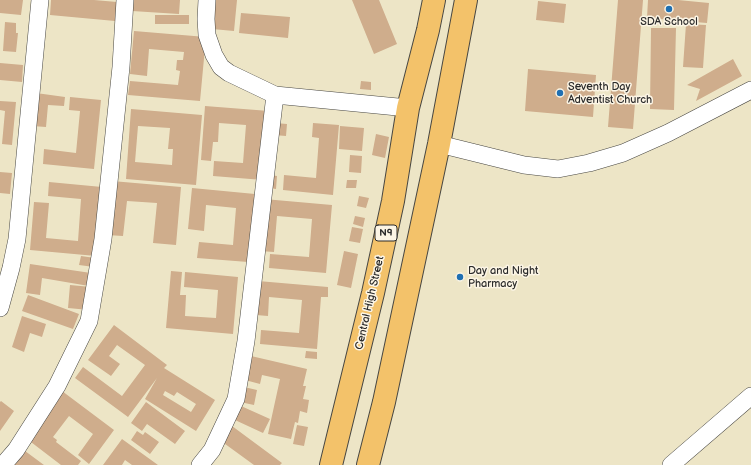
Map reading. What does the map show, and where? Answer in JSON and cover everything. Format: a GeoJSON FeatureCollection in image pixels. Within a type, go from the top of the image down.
{"type":"FeatureCollection","features":[{"type":"Feature","properties":{"kind":"highway","name":"Central High Street"},"geometry":{"type":"LineString","coordinates":[[331,465],[373,293],[393,201],[408,108],[434,0]]}},
{"type":"Feature","properties":{"kind":"highway"},"geometry":{"type":"LineString","coordinates":[[368,465],[384,402],[439,144],[466,0]]}},
{"type":"Feature","properties":{"kind":"street"},"geometry":{"type":"LineString","coordinates":[[0,308],[17,239],[40,0]]}},
{"type":"Feature","properties":{"kind":"street"},"geometry":{"type":"LineString","coordinates":[[2,465],[16,450],[57,386],[89,321],[104,239],[121,67],[125,0]]}},
{"type":"Feature","properties":{"kind":"street"},"geometry":{"type":"LineString","coordinates":[[208,0],[206,19],[208,35],[214,55],[221,66],[229,73],[275,95],[408,108]]}},
{"type":"Feature","properties":{"kind":"street"},"geometry":{"type":"LineString","coordinates":[[439,144],[524,165],[558,169],[589,163],[623,153],[751,90]]}},
{"type":"Feature","properties":{"kind":"street"},"geometry":{"type":"LineString","coordinates":[[200,465],[212,450],[236,399],[246,341],[275,95]]}},
{"type":"Feature","properties":{"kind":"street"},"geometry":{"type":"LineString","coordinates":[[671,465],[751,396]]}},
{"type":"Feature","properties":{"kind":"building"},"geometry":{"type":"Polygon","coordinates":[[[0,0],[23,0],[21,15],[0,13],[0,0]]]}},
{"type":"Feature","properties":{"kind":"building"},"geometry":{"type":"Polygon","coordinates":[[[51,0],[94,0],[117,2],[115,21],[50,15],[51,0]]]}},
{"type":"Feature","properties":{"kind":"building"},"geometry":{"type":"Polygon","coordinates":[[[133,0],[180,0],[179,14],[132,11],[133,0]]]}},
{"type":"Feature","properties":{"kind":"building"},"geometry":{"type":"Polygon","coordinates":[[[214,0],[237,0],[234,31],[212,29],[214,0]]]}},
{"type":"Feature","properties":{"kind":"building"},"geometry":{"type":"Polygon","coordinates":[[[352,0],[379,0],[397,44],[374,54],[352,0]]]}},
{"type":"Feature","properties":{"kind":"building"},"geometry":{"type":"Polygon","coordinates":[[[618,0],[643,0],[633,129],[608,127],[618,0]]]}},
{"type":"Feature","properties":{"kind":"building"},"geometry":{"type":"Polygon","coordinates":[[[648,0],[678,0],[709,3],[707,23],[647,18],[648,0]]]}},
{"type":"Feature","properties":{"kind":"building"},"geometry":{"type":"Polygon","coordinates":[[[538,1],[566,4],[564,23],[536,20],[538,1]]]}},
{"type":"Feature","properties":{"kind":"building"},"geometry":{"type":"Polygon","coordinates":[[[241,13],[290,17],[288,38],[239,33],[241,13]]]}},
{"type":"Feature","properties":{"kind":"building"},"geometry":{"type":"Polygon","coordinates":[[[155,15],[189,15],[189,24],[155,24],[155,15]]]}},
{"type":"Feature","properties":{"kind":"building"},"geometry":{"type":"Polygon","coordinates":[[[5,22],[16,23],[16,33],[18,33],[16,52],[3,51],[5,22]]]}},
{"type":"Feature","properties":{"kind":"building"},"geometry":{"type":"Polygon","coordinates":[[[686,24],[706,25],[703,68],[683,67],[686,24]]]}},
{"type":"Feature","properties":{"kind":"building"},"geometry":{"type":"Polygon","coordinates":[[[651,28],[676,28],[674,110],[650,109],[651,28]]]}},
{"type":"Feature","properties":{"kind":"building"},"geometry":{"type":"Polygon","coordinates":[[[134,31],[206,37],[200,101],[128,95],[130,81],[178,85],[180,71],[176,70],[177,60],[183,60],[184,52],[149,49],[147,76],[130,74],[134,31]]]}},
{"type":"Feature","properties":{"kind":"building"},"geometry":{"type":"Polygon","coordinates":[[[733,59],[742,76],[696,101],[700,89],[687,85],[733,59]]]}},
{"type":"Feature","properties":{"kind":"building"},"geometry":{"type":"Polygon","coordinates":[[[0,63],[23,65],[22,82],[0,80],[0,63]]]}},
{"type":"Feature","properties":{"kind":"building","name":"Seventh Day Adventist Church"},"geometry":{"type":"Polygon","coordinates":[[[528,69],[596,75],[593,117],[525,111],[528,69]]]}},
{"type":"Feature","properties":{"kind":"building"},"geometry":{"type":"Polygon","coordinates":[[[361,81],[371,82],[371,90],[360,89],[361,81]]]}},
{"type":"Feature","properties":{"kind":"building"},"geometry":{"type":"Polygon","coordinates":[[[36,93],[65,97],[64,106],[48,105],[46,127],[32,126],[36,93]]]}},
{"type":"Feature","properties":{"kind":"building"},"geometry":{"type":"Polygon","coordinates":[[[70,97],[101,100],[94,169],[43,164],[44,149],[76,153],[80,111],[69,110],[70,97]]]}},
{"type":"Feature","properties":{"kind":"building"},"geometry":{"type":"Polygon","coordinates":[[[0,101],[16,102],[12,145],[2,144],[5,111],[0,110],[0,101]]]}},
{"type":"Feature","properties":{"kind":"building"},"geometry":{"type":"Polygon","coordinates":[[[205,106],[269,111],[263,180],[213,176],[214,161],[243,163],[246,125],[219,123],[218,142],[213,142],[211,161],[201,160],[205,106]]]}},
{"type":"Feature","properties":{"kind":"building"},"geometry":{"type":"Polygon","coordinates":[[[131,109],[202,115],[196,185],[126,179],[131,109]],[[138,126],[135,162],[172,165],[173,149],[168,149],[170,128],[138,126]]]}},
{"type":"Feature","properties":{"kind":"building"},"geometry":{"type":"Polygon","coordinates":[[[275,123],[287,124],[286,136],[274,135],[275,123]]]}},
{"type":"Feature","properties":{"kind":"building"},"geometry":{"type":"Polygon","coordinates":[[[313,123],[339,125],[333,195],[283,190],[284,175],[316,178],[319,138],[312,137],[313,123]]]}},
{"type":"Feature","properties":{"kind":"building"},"geometry":{"type":"Polygon","coordinates":[[[340,126],[364,128],[362,151],[339,149],[340,126]]]}},
{"type":"Feature","properties":{"kind":"building"},"geometry":{"type":"Polygon","coordinates":[[[376,134],[389,137],[385,158],[372,155],[376,134]]]}},
{"type":"Feature","properties":{"kind":"building"},"geometry":{"type":"Polygon","coordinates":[[[350,155],[362,156],[361,173],[349,172],[350,155]]]}},
{"type":"Feature","properties":{"kind":"building"},"geometry":{"type":"Polygon","coordinates":[[[0,172],[12,173],[10,194],[0,193],[0,172]]]}},
{"type":"Feature","properties":{"kind":"building"},"geometry":{"type":"Polygon","coordinates":[[[270,175],[277,176],[276,189],[269,188],[270,175]]]}},
{"type":"Feature","properties":{"kind":"building"},"geometry":{"type":"Polygon","coordinates":[[[347,180],[357,180],[356,188],[346,188],[347,180]]]}},
{"type":"Feature","properties":{"kind":"building"},"geometry":{"type":"Polygon","coordinates":[[[112,181],[181,187],[176,245],[153,243],[157,203],[127,201],[123,236],[107,235],[112,181]]]}},
{"type":"Feature","properties":{"kind":"building"},"geometry":{"type":"Polygon","coordinates":[[[49,182],[102,187],[96,256],[30,250],[34,202],[49,203],[46,238],[78,241],[81,199],[48,196],[49,182]]]}},
{"type":"Feature","properties":{"kind":"building"},"geometry":{"type":"Polygon","coordinates":[[[192,188],[255,194],[248,262],[197,258],[199,242],[233,245],[236,208],[206,205],[204,231],[188,229],[192,188]]]}},
{"type":"Feature","properties":{"kind":"building"},"geometry":{"type":"Polygon","coordinates":[[[359,196],[369,198],[366,208],[357,206],[359,196]]]}},
{"type":"Feature","properties":{"kind":"building"},"geometry":{"type":"Polygon","coordinates":[[[264,199],[332,205],[326,273],[269,268],[270,254],[309,257],[312,219],[277,216],[274,252],[260,251],[264,199]]]}},
{"type":"Feature","properties":{"kind":"building"},"geometry":{"type":"Polygon","coordinates":[[[355,216],[365,218],[363,227],[353,224],[355,216]]]}},
{"type":"Feature","properties":{"kind":"building"},"geometry":{"type":"Polygon","coordinates":[[[352,227],[363,229],[360,243],[349,241],[352,227]]]}},
{"type":"Feature","properties":{"kind":"building"},"geometry":{"type":"Polygon","coordinates":[[[344,251],[358,254],[351,288],[337,285],[344,251]]]}},
{"type":"Feature","properties":{"kind":"building"},"geometry":{"type":"Polygon","coordinates":[[[81,256],[95,258],[94,267],[79,265],[81,256]]]}},
{"type":"Feature","properties":{"kind":"building"},"geometry":{"type":"Polygon","coordinates":[[[30,264],[91,273],[89,286],[42,278],[40,295],[26,293],[30,264]]]}},
{"type":"Feature","properties":{"kind":"building"},"geometry":{"type":"Polygon","coordinates":[[[171,271],[182,272],[180,295],[186,295],[185,316],[216,318],[218,290],[184,287],[185,272],[238,277],[233,334],[166,328],[171,271]]]}},
{"type":"Feature","properties":{"kind":"building"},"geometry":{"type":"Polygon","coordinates":[[[258,281],[328,287],[328,297],[321,297],[317,349],[260,344],[261,330],[299,333],[302,300],[269,297],[268,316],[256,315],[258,281]]]}},
{"type":"Feature","properties":{"kind":"building"},"geometry":{"type":"Polygon","coordinates":[[[70,285],[91,287],[89,310],[68,308],[70,285]]]}},
{"type":"Feature","properties":{"kind":"building"},"geometry":{"type":"Polygon","coordinates":[[[28,295],[79,314],[73,329],[22,311],[28,295]]]}},
{"type":"Feature","properties":{"kind":"building"},"geometry":{"type":"Polygon","coordinates":[[[22,316],[46,324],[42,337],[30,333],[24,352],[12,347],[22,316]]]}},
{"type":"Feature","properties":{"kind":"building"},"geometry":{"type":"Polygon","coordinates":[[[114,325],[167,365],[164,368],[215,400],[196,431],[145,399],[157,378],[128,417],[75,378],[83,367],[122,396],[145,365],[117,345],[109,356],[120,364],[111,376],[88,360],[114,325]],[[165,391],[163,395],[191,412],[196,404],[177,392],[174,396],[165,391]]]}},
{"type":"Feature","properties":{"kind":"building"},"geometry":{"type":"Polygon","coordinates":[[[306,351],[317,352],[317,359],[305,358],[306,351]]]}},
{"type":"Feature","properties":{"kind":"building"},"geometry":{"type":"Polygon","coordinates":[[[251,356],[307,369],[303,386],[306,386],[303,399],[309,400],[307,413],[300,411],[298,423],[295,422],[291,439],[268,434],[280,379],[262,375],[260,384],[245,380],[251,356]]]}},
{"type":"Feature","properties":{"kind":"building"},"geometry":{"type":"Polygon","coordinates":[[[244,387],[257,390],[254,405],[240,402],[244,387]]]}},
{"type":"Feature","properties":{"kind":"building"},"geometry":{"type":"Polygon","coordinates":[[[62,391],[114,430],[89,464],[78,455],[93,434],[69,416],[53,437],[57,440],[56,442],[81,461],[78,465],[61,465],[27,439],[62,391]]]}},
{"type":"Feature","properties":{"kind":"building"},"geometry":{"type":"Polygon","coordinates":[[[1,401],[14,411],[0,431],[0,402],[1,401]]]}},
{"type":"Feature","properties":{"kind":"building"},"geometry":{"type":"Polygon","coordinates":[[[146,402],[185,431],[175,444],[147,424],[142,431],[131,423],[146,402]]]}},
{"type":"Feature","properties":{"kind":"building"},"geometry":{"type":"Polygon","coordinates":[[[241,406],[270,419],[263,433],[235,420],[241,406]]]}},
{"type":"Feature","properties":{"kind":"building"},"geometry":{"type":"Polygon","coordinates":[[[297,425],[308,427],[304,446],[293,444],[297,425]]]}},
{"type":"Feature","properties":{"kind":"building"},"geometry":{"type":"Polygon","coordinates":[[[232,426],[282,463],[280,465],[254,465],[221,441],[232,426]]]}},
{"type":"Feature","properties":{"kind":"building"},"geometry":{"type":"Polygon","coordinates":[[[137,431],[143,435],[145,432],[159,442],[150,454],[131,440],[137,431]]]}},
{"type":"Feature","properties":{"kind":"building"},"geometry":{"type":"Polygon","coordinates":[[[122,439],[158,465],[132,465],[125,460],[122,465],[103,465],[122,439]]]}},
{"type":"Feature","properties":{"kind":"building"},"geometry":{"type":"Polygon","coordinates":[[[21,448],[44,465],[9,465],[21,448]]]}},
{"type":"Feature","properties":{"kind":"place","name":"SDA School"},"geometry":{"type":"Point","coordinates":[669,9]}},
{"type":"Feature","properties":{"kind":"place","name":"Seventh Day Adventist Church"},"geometry":{"type":"Point","coordinates":[560,93]}},
{"type":"Feature","properties":{"kind":"place","name":"Day and Night Pharmacy"},"geometry":{"type":"Point","coordinates":[460,277]}}]}
